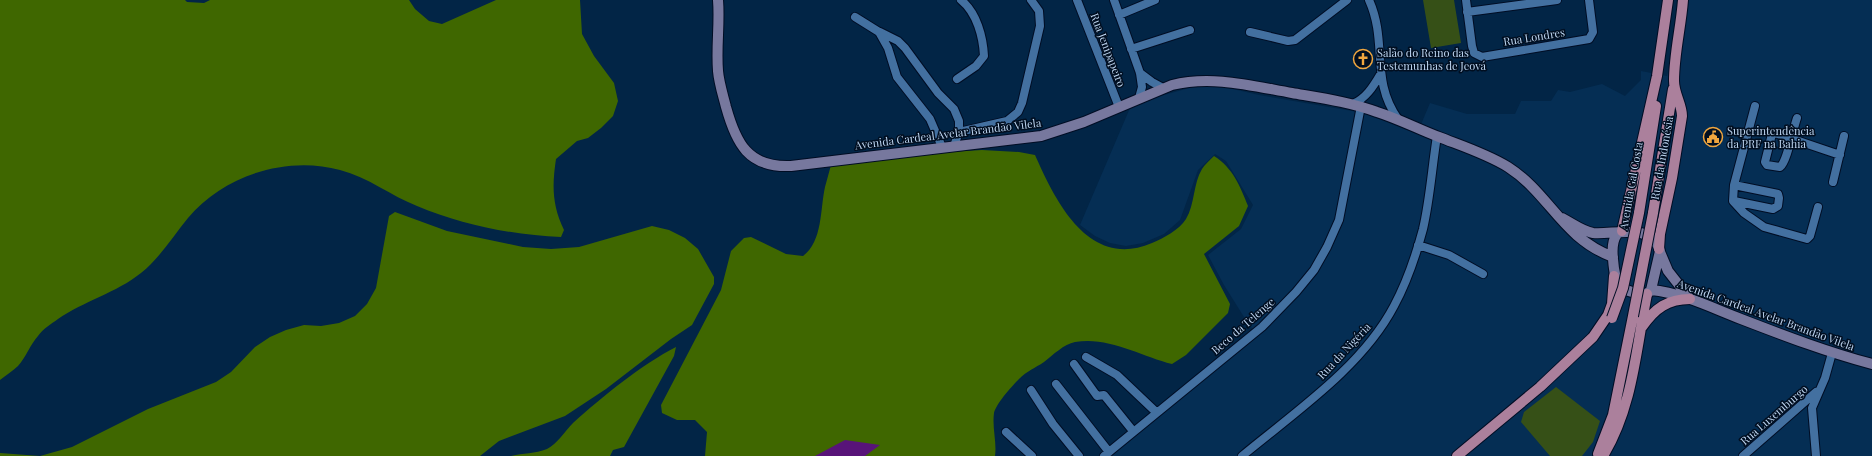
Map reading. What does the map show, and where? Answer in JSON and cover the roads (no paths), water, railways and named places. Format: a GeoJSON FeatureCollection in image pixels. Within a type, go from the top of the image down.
{"type":"FeatureCollection","features":[{"type":"Feature","properties":{"kind":"main road","name":"Avenida Cardeal Avelar Brandão Vilela"},"geometry":{"type":"LineString","coordinates":[[718,0],[718,71],[736,137],[743,148],[753,158],[772,166],[791,166],[1041,136],[1064,130],[1163,88],[1187,81],[1220,80],[1357,105],[1398,119],[1490,157],[1509,168],[1527,182],[1559,217],[1566,227],[1580,240],[1597,251],[1613,257]]}},
{"type":"Feature","properties":{"kind":"main road"},"geometry":{"type":"LineString","coordinates":[[1658,76],[1668,0]]}},
{"type":"Feature","properties":{"kind":"main road","name":"Rua da Indonésia"},"geometry":{"type":"LineString","coordinates":[[1649,292],[1659,250],[1660,234],[1672,178],[1682,116],[1682,109],[1677,98],[1674,83],[1683,0]]}},
{"type":"Feature","properties":{"kind":"main road","name":"Avenida Gal Costa"},"geometry":{"type":"LineString","coordinates":[[1511,411],[1529,401],[1554,382],[1590,348],[1612,318],[1624,288],[1639,213],[1657,104],[1658,76]]}},
{"type":"Feature","properties":{"kind":"main road","name":"Avenida Gal Costa"},"geometry":{"type":"LineString","coordinates":[[1457,456],[1564,366],[1597,331],[1608,315],[1612,304],[1614,276],[1613,244],[1619,232],[1658,76]]}},
{"type":"Feature","properties":{"kind":"main road"},"geometry":{"type":"LineString","coordinates":[[1598,456],[1613,415],[1652,213],[1674,83]]}},
{"type":"Feature","properties":{"kind":"main road","name":"Avenida Cardeal Avelar Brandão Vilela"},"geometry":{"type":"LineString","coordinates":[[1559,217],[1588,232],[1619,232]]}},
{"type":"Feature","properties":{"kind":"main road","name":"Rua da Indonésia"},"geometry":{"type":"LineString","coordinates":[[1619,232],[1642,234],[1652,240],[1659,250],[1668,271],[1690,299]]}},
{"type":"Feature","properties":{"kind":"main road","name":"Avenida Cardeal Avelar Brandão Vilela"},"geometry":{"type":"LineString","coordinates":[[1614,276],[1619,286],[1633,293],[1662,291],[1690,299],[1832,353],[1872,364]]}},
{"type":"Feature","properties":{"kind":"main road"},"geometry":{"type":"LineString","coordinates":[[1603,456],[1619,426],[1627,400],[1649,292]]}},
{"type":"Feature","properties":{"kind":"main road"},"geometry":{"type":"LineString","coordinates":[[1641,328],[1653,312],[1664,304],[1680,299],[1690,299]]}},
{"type":"Feature","properties":{"kind":"street"},"geometry":{"type":"LineString","coordinates":[[957,79],[976,66],[984,56],[979,28],[969,7],[961,0]]}},
{"type":"Feature","properties":{"kind":"street"},"geometry":{"type":"LineString","coordinates":[[959,132],[1007,120],[1018,112],[1022,103],[1040,26],[1039,11],[1030,0]]}},
{"type":"Feature","properties":{"kind":"street","name":"Rua Jenipapeiro"},"geometry":{"type":"LineString","coordinates":[[1077,0],[1119,107]]}},
{"type":"Feature","properties":{"kind":"street"},"geometry":{"type":"LineString","coordinates":[[1114,0],[1140,73],[1142,87],[1139,98]]}},
{"type":"Feature","properties":{"kind":"street"},"geometry":{"type":"LineString","coordinates":[[1119,15],[1155,0]]}},
{"type":"Feature","properties":{"kind":"street"},"geometry":{"type":"LineString","coordinates":[[1250,32],[1288,41],[1295,40],[1347,0]]}},
{"type":"Feature","properties":{"kind":"street"},"geometry":{"type":"LineString","coordinates":[[1369,0],[1378,26],[1380,75],[1386,97],[1398,119]]}},
{"type":"Feature","properties":{"kind":"street","name":"Rua Londres"},"geometry":{"type":"LineString","coordinates":[[1466,0],[1474,53],[1482,57],[1589,39],[1593,32],[1588,0]]}},
{"type":"Feature","properties":{"kind":"street"},"geometry":{"type":"LineString","coordinates":[[1467,12],[1557,0]]}},
{"type":"Feature","properties":{"kind":"street"},"geometry":{"type":"LineString","coordinates":[[855,18],[898,41],[914,58],[932,85],[954,109],[959,121],[959,132],[954,146]]}},
{"type":"Feature","properties":{"kind":"street"},"geometry":{"type":"LineString","coordinates":[[1131,48],[1190,30]]}},
{"type":"Feature","properties":{"kind":"street"},"geometry":{"type":"LineString","coordinates":[[880,32],[888,48],[897,77],[930,119],[942,147]]}},
{"type":"Feature","properties":{"kind":"street"},"geometry":{"type":"LineString","coordinates":[[1140,73],[1163,88]]}},
{"type":"Feature","properties":{"kind":"street"},"geometry":{"type":"LineString","coordinates":[[1357,105],[1380,75]]}},
{"type":"Feature","properties":{"kind":"street","name":"Beco da Telenge"},"geometry":{"type":"LineString","coordinates":[[1106,454],[1262,327],[1296,292],[1314,270],[1327,247],[1339,220],[1357,105]]}},
{"type":"Feature","properties":{"kind":"street"},"geometry":{"type":"LineString","coordinates":[[1755,106],[1734,185],[1733,201],[1744,213],[1764,228],[1807,239],[1810,236],[1818,207]]}},
{"type":"Feature","properties":{"kind":"street"},"geometry":{"type":"LineString","coordinates":[[1797,118],[1790,138],[1840,155]]}},
{"type":"Feature","properties":{"kind":"street","name":"Rua da Nigéria"},"geometry":{"type":"LineString","coordinates":[[1242,456],[1324,388],[1371,341],[1395,305],[1423,228],[1437,136]]}},
{"type":"Feature","properties":{"kind":"street"},"geometry":{"type":"LineString","coordinates":[[1833,182],[1844,136]]}},
{"type":"Feature","properties":{"kind":"street"},"geometry":{"type":"LineString","coordinates":[[1733,201],[1772,209],[1778,206],[1779,198],[1778,194],[1734,185]]}},
{"type":"Feature","properties":{"kind":"street"},"geometry":{"type":"LineString","coordinates":[[1418,245],[1449,255],[1483,274]]}},
{"type":"Feature","properties":{"kind":"street"},"geometry":{"type":"LineString","coordinates":[[1816,456],[1812,408],[1825,378],[1832,353]]}},
{"type":"Feature","properties":{"kind":"street"},"geometry":{"type":"LineString","coordinates":[[1086,357],[1117,375],[1156,412]]}},
{"type":"Feature","properties":{"kind":"street"},"geometry":{"type":"LineString","coordinates":[[1074,364],[1097,396],[1104,395],[1134,431]]}},
{"type":"Feature","properties":{"kind":"street"},"geometry":{"type":"LineString","coordinates":[[1056,384],[1106,454]]}},
{"type":"Feature","properties":{"kind":"street"},"geometry":{"type":"LineString","coordinates":[[1031,390],[1053,424],[1079,456]]}},
{"type":"Feature","properties":{"kind":"street","name":"Rua Luxemburgo"},"geometry":{"type":"LineString","coordinates":[[1745,455],[1819,390]]}},
{"type":"Feature","properties":{"kind":"street"},"geometry":{"type":"LineString","coordinates":[[1006,432],[1032,456]]}},
{"type":"Feature","properties":{"kind":"place","name":"Salão do Reino das Testemunhas de Jeová"},"geometry":{"type":"Point","coordinates":[1363,59]}},
{"type":"Feature","properties":{"kind":"place","name":"Superintendência da PRF na Bahia"},"geometry":{"type":"Point","coordinates":[1713,137]}}]}
